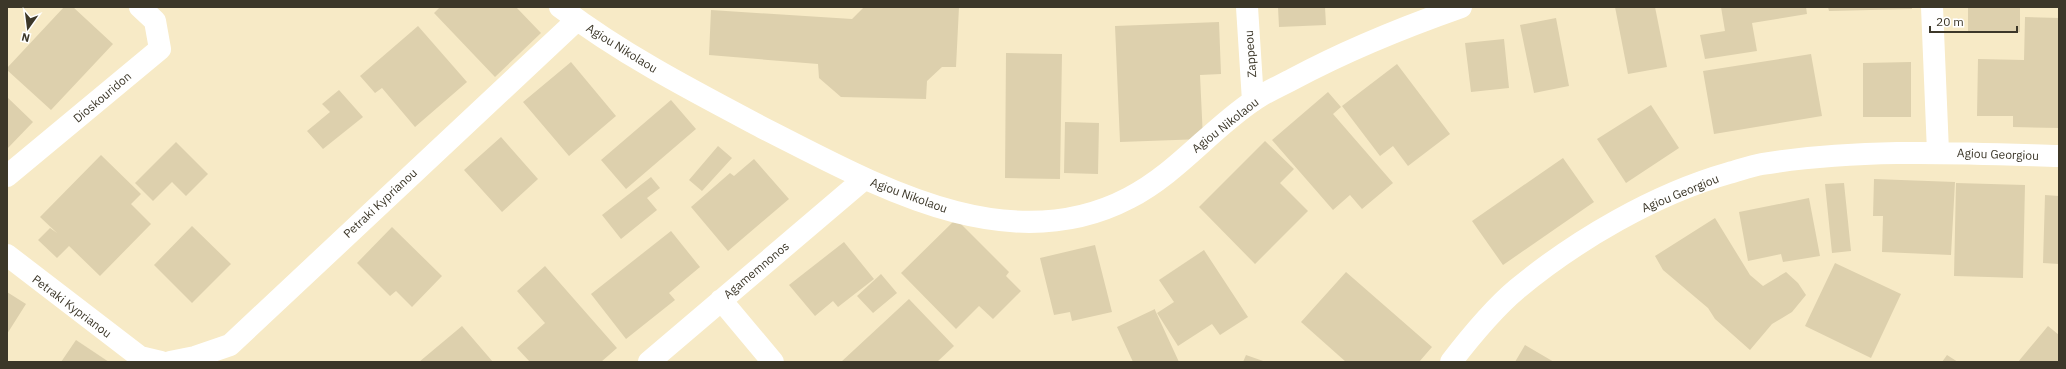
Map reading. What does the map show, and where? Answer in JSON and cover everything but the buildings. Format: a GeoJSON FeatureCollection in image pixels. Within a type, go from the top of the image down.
{"type":"FeatureCollection","features":[{"type":"Feature","properties":{"kind":"street","name":"Dioskouridon"},"geometry":{"type":"LineString","coordinates":[[7,176],[160,49],[155,21],[140,7]]}},
{"type":"Feature","properties":{"kind":"street","name":"Zappeou"},"geometry":{"type":"LineString","coordinates":[[1247,7],[1253,101]]}},
{"type":"Feature","properties":{"kind":"street","name":"Agiou Nikolaou"},"geometry":{"type":"LineString","coordinates":[[568,13],[681,85],[864,179],[929,205],[986,218],[1022,222],[1051,222],[1078,217],[1101,210],[1129,198],[1153,184],[1253,101],[1312,69],[1368,44],[1462,7]]}},
{"type":"Feature","properties":{"kind":"street"},"geometry":{"type":"LineString","coordinates":[[1932,7],[1938,152]]}},
{"type":"Feature","properties":{"kind":"street","name":"Petraki Kyprianou"},"geometry":{"type":"LineString","coordinates":[[170,362],[195,357],[230,345],[568,13]]}},
{"type":"Feature","properties":{"kind":"street","name":"Agiou Georgiou"},"geometry":{"type":"LineString","coordinates":[[1451,362],[1476,330],[1516,290],[1570,249],[1648,204],[1704,180],[1760,164],[1826,156],[1938,152],[2059,156]]}},
{"type":"Feature","properties":{"kind":"street","name":"Agamemnonos"},"geometry":{"type":"LineString","coordinates":[[649,362],[864,179]]}},
{"type":"Feature","properties":{"kind":"street","name":"Petraki Kyprianou"},"geometry":{"type":"LineString","coordinates":[[7,255],[140,357],[161,362]]}},
{"type":"Feature","properties":{"kind":"street"},"geometry":{"type":"LineString","coordinates":[[721,300],[773,362]]}}]}
